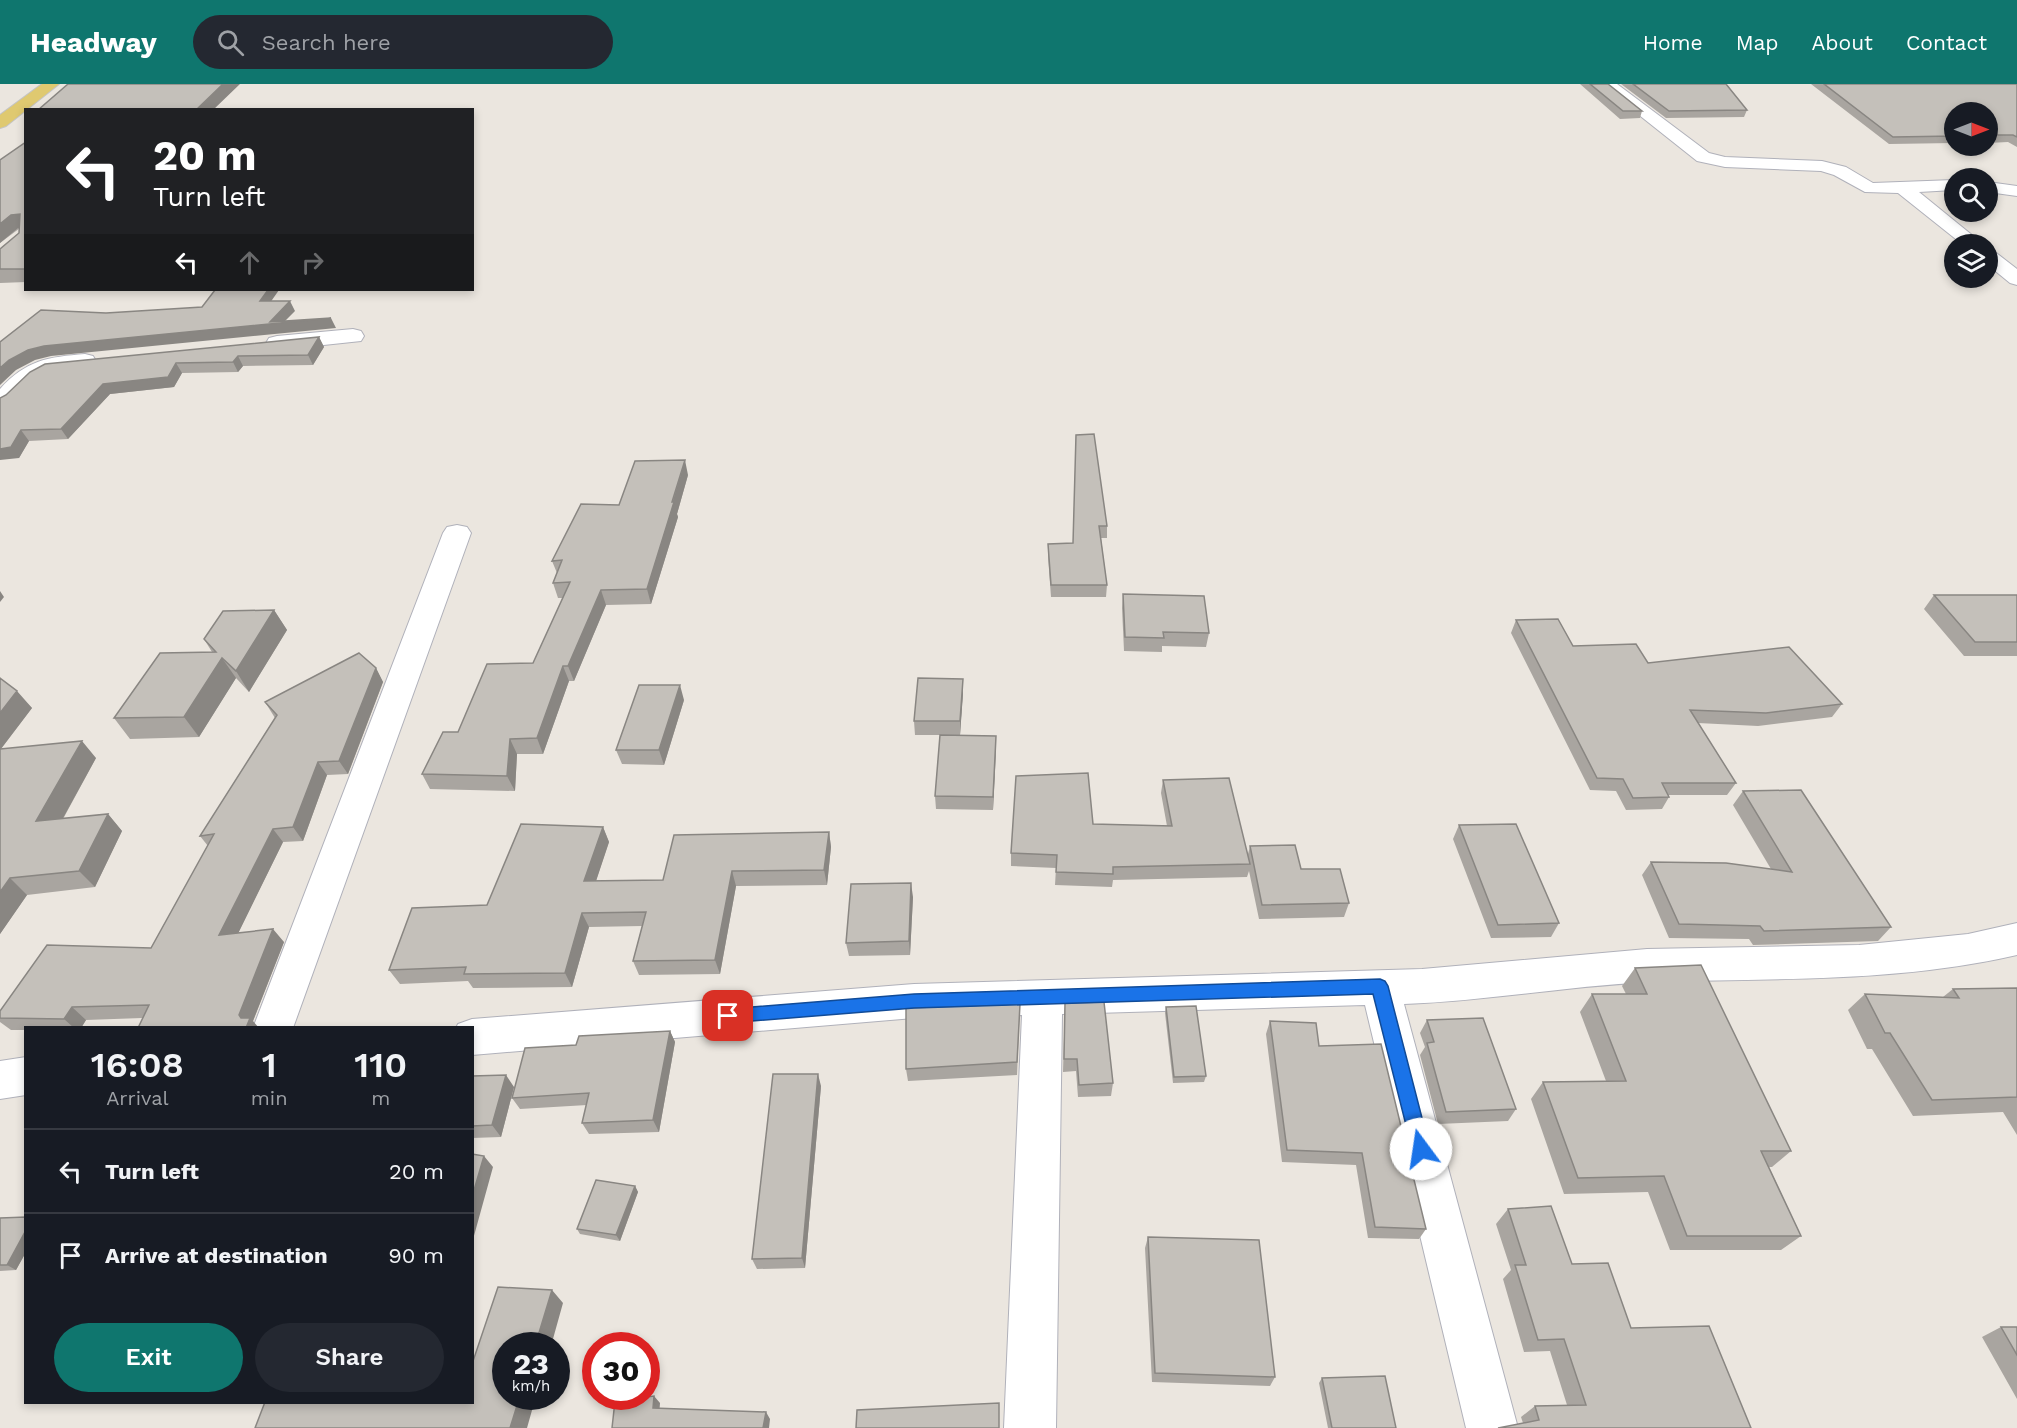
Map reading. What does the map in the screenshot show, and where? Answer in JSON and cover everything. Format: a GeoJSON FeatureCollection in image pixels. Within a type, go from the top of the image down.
{"type":"FeatureCollection","features":[{"type":"Feature","properties":{"kind":"main road"},"geometry":{"type":"LineString","coordinates":[[0,123],[52,84]]}},
{"type":"Feature","properties":{"kind":"street"},"geometry":{"type":"LineString","coordinates":[[1607,84],[1703,157],[1725,162],[1834,168],[1871,188],[1944,186]]}},
{"type":"Feature","properties":{"kind":"street"},"geometry":{"type":"LineString","coordinates":[[1902,188],[1960,234]]}},
{"type":"Feature","properties":{"kind":"street"},"geometry":{"type":"LineString","coordinates":[[1998,188],[2017,190]]}},
{"type":"Feature","properties":{"kind":"street"},"geometry":{"type":"LineString","coordinates":[[1998,264],[2017,279]]}},
{"type":"Feature","properties":{"kind":"street"},"geometry":{"type":"LineString","coordinates":[[260,344],[353,336]]}},
{"type":"Feature","properties":{"kind":"street"},"geometry":{"type":"LineString","coordinates":[[0,403],[19,380],[32,370],[51,365],[110,358]]}},
{"type":"Feature","properties":{"kind":"street"},"geometry":{"type":"LineString","coordinates":[[274,1026],[457,533]]}},
{"type":"Feature","properties":{"kind":"street"},"geometry":{"type":"LineString","coordinates":[[474,1036],[914,1001],[1422,986],[1647,966],[1859,961],[1968,950],[2017,939]]}},
{"type":"Feature","properties":{"kind":"street"},"geometry":{"type":"LineString","coordinates":[[1380,986],[1492,1428]]}},
{"type":"Feature","properties":{"kind":"street"},"geometry":{"type":"LineString","coordinates":[[1030,1428],[1043,997]]}},
{"type":"Feature","properties":{"kind":"street"},"geometry":{"type":"LineString","coordinates":[[0,1080],[24,1076]]}},
{"type":"Feature","properties":{"kind":"building"},"geometry":{"type":"Polygon","coordinates":[[[68,84],[223,84],[198,108],[40,108],[68,84]]]}},
{"type":"Feature","properties":{"kind":"building"},"geometry":{"type":"Polygon","coordinates":[[[1590,84],[1608,84],[1642,111],[1623,111],[1590,84]]]}},
{"type":"Feature","properties":{"kind":"building"},"geometry":{"type":"Polygon","coordinates":[[[1633,84],[1726,84],[1747,110],[1669,111],[1633,84]]]}},
{"type":"Feature","properties":{"kind":"building"},"geometry":{"type":"Polygon","coordinates":[[[1824,84],[2017,84],[2017,137],[1998,135],[1998,102],[1944,102],[1944,136],[1893,137],[1824,84]]]}},
{"type":"Feature","properties":{"kind":"building"},"geometry":{"type":"Polygon","coordinates":[[[24,143],[24,269],[0,269],[0,249],[19,233],[20,214],[11,215],[0,224],[0,160],[24,143]]]}},
{"type":"Feature","properties":{"kind":"building"},"geometry":{"type":"Polygon","coordinates":[[[214,291],[267,291],[260,301],[290,301],[270,322],[331,318],[44,346],[28,350],[9,360],[0,368],[0,342],[41,310],[106,313],[202,307],[214,291]]]}},
{"type":"Feature","properties":{"kind":"building"},"geometry":{"type":"Polygon","coordinates":[[[319,337],[308,355],[238,356],[233,362],[176,363],[168,377],[103,384],[61,429],[21,430],[11,447],[0,449],[0,398],[30,372],[45,364],[319,337]]]}},
{"type":"Feature","properties":{"kind":"building"},"geometry":{"type":"Polygon","coordinates":[[[1094,434],[1107,526],[1099,526],[1107,585],[1051,585],[1048,544],[1073,543],[1076,435],[1094,434]]]}},
{"type":"Feature","properties":{"kind":"building"},"geometry":{"type":"Polygon","coordinates":[[[685,460],[647,589],[601,590],[568,666],[563,666],[537,738],[510,739],[507,776],[422,774],[443,732],[458,732],[487,664],[533,663],[570,582],[553,583],[562,560],[552,561],[581,504],[619,505],[635,461],[685,460]]]}},
{"type":"Feature","properties":{"kind":"building"},"geometry":{"type":"Polygon","coordinates":[[[1123,594],[1204,596],[1209,633],[1163,632],[1164,638],[1125,637],[1123,594]]]}},
{"type":"Feature","properties":{"kind":"building"},"geometry":{"type":"Polygon","coordinates":[[[1934,595],[2017,595],[2017,642],[1975,642],[1934,595]]]}},
{"type":"Feature","properties":{"kind":"building"},"geometry":{"type":"Polygon","coordinates":[[[274,610],[236,671],[222,658],[184,717],[114,718],[160,653],[216,652],[204,639],[223,611],[274,610]]]}},
{"type":"Feature","properties":{"kind":"building"},"geometry":{"type":"Polygon","coordinates":[[[1558,619],[1573,646],[1636,644],[1648,663],[1789,647],[1842,704],[1766,713],[1690,710],[1736,783],[1662,783],[1669,797],[1633,798],[1623,779],[1597,778],[1516,620],[1558,619]]]}},
{"type":"Feature","properties":{"kind":"building"},"geometry":{"type":"Polygon","coordinates":[[[359,653],[376,668],[339,761],[318,762],[293,827],[273,829],[219,935],[273,929],[239,1015],[241,1018],[250,1018],[247,1026],[139,1026],[149,1005],[72,1007],[64,1019],[0,1018],[0,1011],[47,945],[151,948],[214,834],[200,836],[277,715],[265,702],[359,653]]]}},
{"type":"Feature","properties":{"kind":"building"},"geometry":{"type":"Polygon","coordinates":[[[0,678],[17,691],[0,713],[0,678]]]}},
{"type":"Feature","properties":{"kind":"building"},"geometry":{"type":"Polygon","coordinates":[[[918,678],[963,679],[960,721],[914,721],[918,678]]]}},
{"type":"Feature","properties":{"kind":"building"},"geometry":{"type":"Polygon","coordinates":[[[639,685],[680,685],[659,750],[616,750],[639,685]]]}},
{"type":"Feature","properties":{"kind":"building"},"geometry":{"type":"Polygon","coordinates":[[[940,735],[996,736],[993,797],[935,796],[940,735]]]}},
{"type":"Feature","properties":{"kind":"building"},"geometry":{"type":"Polygon","coordinates":[[[82,741],[36,821],[108,814],[79,871],[10,878],[0,892],[0,749],[82,741]]]}},
{"type":"Feature","properties":{"kind":"building"},"geometry":{"type":"Polygon","coordinates":[[[1088,773],[1093,824],[1172,826],[1163,780],[1229,778],[1250,864],[1113,867],[1113,874],[1056,872],[1057,855],[1011,853],[1016,776],[1088,773]]]}},
{"type":"Feature","properties":{"kind":"building"},"geometry":{"type":"Polygon","coordinates":[[[1801,790],[1891,927],[1764,931],[1760,926],[1679,924],[1651,862],[1726,863],[1792,872],[1743,791],[1801,790]]]}},
{"type":"Feature","properties":{"kind":"building"},"geometry":{"type":"Polygon","coordinates":[[[521,824],[603,827],[584,881],[663,880],[674,835],[829,832],[824,870],[732,871],[715,960],[633,961],[646,912],[582,913],[565,973],[464,974],[466,967],[389,970],[412,908],[487,905],[521,824]]]}},
{"type":"Feature","properties":{"kind":"building"},"geometry":{"type":"Polygon","coordinates":[[[1516,824],[1559,923],[1498,925],[1459,825],[1516,824]]]}},
{"type":"Feature","properties":{"kind":"building"},"geometry":{"type":"Polygon","coordinates":[[[1295,845],[1301,869],[1340,869],[1349,903],[1262,905],[1250,846],[1295,845]]]}},
{"type":"Feature","properties":{"kind":"building"},"geometry":{"type":"Polygon","coordinates":[[[911,883],[909,941],[846,943],[851,884],[911,883]]]}},
{"type":"Feature","properties":{"kind":"building"},"geometry":{"type":"Polygon","coordinates":[[[1701,965],[1791,1151],[1761,1151],[1801,1236],[1687,1236],[1664,1176],[1578,1178],[1543,1082],[1626,1081],[1592,994],[1647,994],[1635,968],[1701,965]]]}},
{"type":"Feature","properties":{"kind":"building"},"geometry":{"type":"Polygon","coordinates":[[[2017,988],[2017,1097],[1932,1100],[1890,1033],[1885,1033],[1865,994],[1959,998],[1953,989],[2017,988]]]}},
{"type":"Feature","properties":{"kind":"building"},"geometry":{"type":"Polygon","coordinates":[[[1104,1002],[1113,1083],[1079,1085],[1077,1059],[1064,1059],[1065,1003],[1104,1002]]]}},
{"type":"Feature","properties":{"kind":"building"},"geometry":{"type":"Polygon","coordinates":[[[1020,1004],[1017,1062],[906,1069],[906,1008],[1020,1004]]]}},
{"type":"Feature","properties":{"kind":"building"},"geometry":{"type":"Polygon","coordinates":[[[1196,1006],[1206,1076],[1174,1077],[1166,1007],[1196,1006]]]}},
{"type":"Feature","properties":{"kind":"building"},"geometry":{"type":"Polygon","coordinates":[[[1483,1018],[1516,1109],[1446,1112],[1427,1043],[1434,1042],[1427,1020],[1483,1018]]]}},
{"type":"Feature","properties":{"kind":"building"},"geometry":{"type":"Polygon","coordinates":[[[1270,1021],[1316,1023],[1319,1046],[1381,1044],[1426,1229],[1375,1227],[1362,1153],[1287,1150],[1270,1021]]]}},
{"type":"Feature","properties":{"kind":"building"},"geometry":{"type":"Polygon","coordinates":[[[670,1031],[653,1120],[582,1123],[589,1093],[512,1098],[525,1048],[576,1045],[579,1036],[670,1031]]]}},
{"type":"Feature","properties":{"kind":"building"},"geometry":{"type":"Polygon","coordinates":[[[773,1074],[818,1074],[802,1258],[752,1259],[773,1074]]]}},
{"type":"Feature","properties":{"kind":"building"},"geometry":{"type":"Polygon","coordinates":[[[506,1075],[492,1125],[474,1126],[474,1076],[506,1075]]]}},
{"type":"Feature","properties":{"kind":"building"},"geometry":{"type":"Polygon","coordinates":[[[474,1154],[484,1156],[474,1190],[474,1154]]]}},
{"type":"Feature","properties":{"kind":"building"},"geometry":{"type":"Polygon","coordinates":[[[596,1180],[635,1186],[616,1235],[577,1229],[596,1180]]]}},
{"type":"Feature","properties":{"kind":"building"},"geometry":{"type":"Polygon","coordinates":[[[1551,1206],[1572,1264],[1608,1263],[1631,1328],[1709,1326],[1751,1428],[1498,1428],[1539,1420],[1535,1406],[1586,1405],[1564,1339],[1538,1340],[1515,1265],[1526,1265],[1508,1209],[1551,1206]]]}},
{"type":"Feature","properties":{"kind":"building"},"geometry":{"type":"Polygon","coordinates":[[[24,1217],[24,1234],[7,1265],[0,1265],[0,1218],[24,1217]]]}},
{"type":"Feature","properties":{"kind":"building"},"geometry":{"type":"Polygon","coordinates":[[[1148,1237],[1259,1240],[1275,1377],[1155,1373],[1148,1237]]]}},
{"type":"Feature","properties":{"kind":"building"},"geometry":{"type":"Polygon","coordinates":[[[498,1287],[552,1290],[539,1332],[492,1332],[492,1410],[516,1410],[510,1428],[255,1428],[264,1404],[474,1404],[474,1358],[498,1287]]]}},
{"type":"Feature","properties":{"kind":"building"},"geometry":{"type":"Polygon","coordinates":[[[2001,1327],[2017,1327],[2017,1355],[2001,1327]]]}},
{"type":"Feature","properties":{"kind":"building"},"geometry":{"type":"Polygon","coordinates":[[[1385,1376],[1396,1428],[1332,1428],[1322,1378],[1385,1376]]]}},
{"type":"Feature","properties":{"kind":"building"},"geometry":{"type":"Polygon","coordinates":[[[999,1403],[999,1428],[856,1428],[857,1410],[999,1403]]]}},
{"type":"Feature","properties":{"kind":"building"},"geometry":{"type":"Polygon","coordinates":[[[660,1408],[766,1412],[763,1428],[612,1428],[614,1410],[660,1408]]]}},
{"type":"Feature","properties":{"kind":"route"},"geometry":{"type":"LineString","coordinates":[[728,1016],[914,1001],[1380,986],[1421,1149]]}}]}
